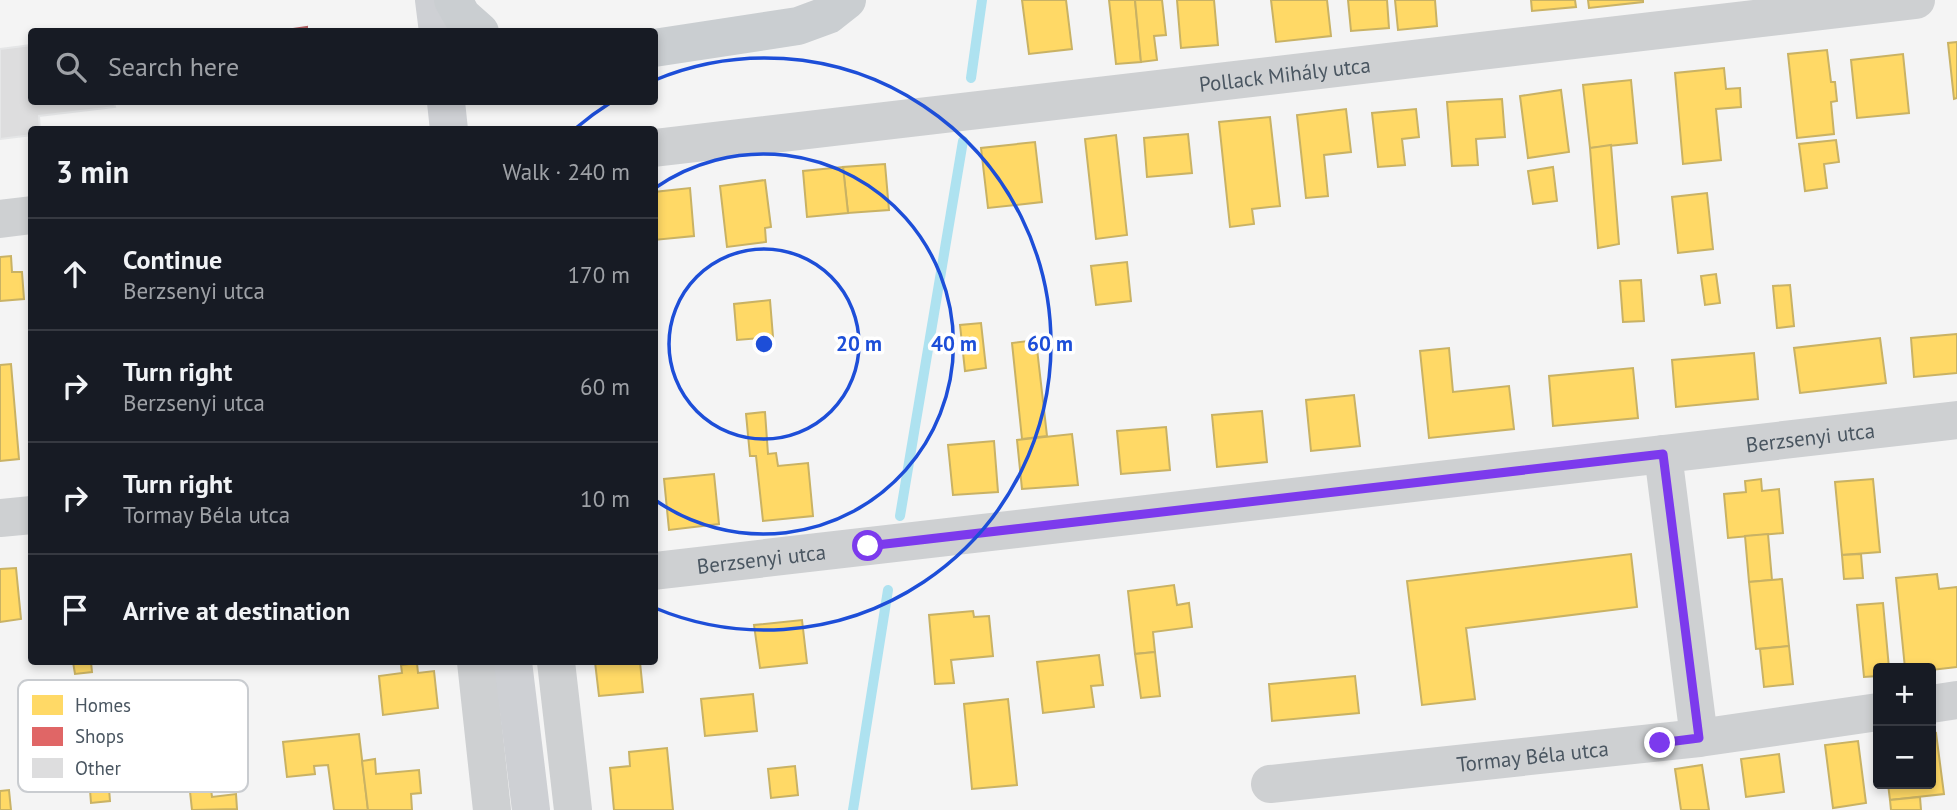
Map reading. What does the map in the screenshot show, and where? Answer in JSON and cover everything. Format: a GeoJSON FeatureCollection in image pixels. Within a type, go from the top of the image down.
{"type":"FeatureCollection","features":[{"type":"Feature","properties":{"kind":"main road"},"geometry":{"type":"LineString","coordinates":[[434,0],[438,28]]}},
{"type":"Feature","properties":{"kind":"main road"},"geometry":{"type":"LineString","coordinates":[[453,0],[462,16],[476,28]]}},
{"type":"Feature","properties":{"kind":"main road"},"geometry":{"type":"LineString","coordinates":[[658,47],[797,26],[828,15],[847,0]]}},
{"type":"Feature","properties":{"kind":"main road"},"geometry":{"type":"LineString","coordinates":[[446,105],[449,126]]}},
{"type":"Feature","properties":{"kind":"main road"},"geometry":{"type":"LineString","coordinates":[[513,665],[531,810]]}},
{"type":"Feature","properties":{"kind":"street","name":"Pollack Mihály utca"},"geometry":{"type":"LineString","coordinates":[[658,148],[1916,0]]}},
{"type":"Feature","properties":{"kind":"street"},"geometry":{"type":"LineString","coordinates":[[0,219],[28,216]]}},
{"type":"Feature","properties":{"kind":"street","name":"Berzsenyi utca"},"geometry":{"type":"LineString","coordinates":[[658,571],[1957,420]]}},
{"type":"Feature","properties":{"kind":"street"},"geometry":{"type":"LineString","coordinates":[[1663,454],[1699,738]]}},
{"type":"Feature","properties":{"kind":"street"},"geometry":{"type":"LineString","coordinates":[[0,518],[28,515]]}},
{"type":"Feature","properties":{"kind":"street"},"geometry":{"type":"LineString","coordinates":[[476,665],[492,810]]}},
{"type":"Feature","properties":{"kind":"street"},"geometry":{"type":"LineString","coordinates":[[556,665],[573,810]]}},
{"type":"Feature","properties":{"kind":"street"},"geometry":{"type":"LineString","coordinates":[[1936,703],[1957,700]]}},
{"type":"Feature","properties":{"kind":"street","name":"Tormay Béla utca"},"geometry":{"type":"LineString","coordinates":[[1270,784],[1699,738],[1873,713]]}},
{"type":"Feature","properties":{"kind":"building: Homes"},"geometry":{"type":"Polygon","coordinates":[[[1022,0],[1066,0],[1072,49],[1029,54],[1022,0]]]}},
{"type":"Feature","properties":{"kind":"building: Homes"},"geometry":{"type":"Polygon","coordinates":[[[1109,0],[1135,0],[1141,62],[1116,64],[1109,0]]]}},
{"type":"Feature","properties":{"kind":"building: Homes"},"geometry":{"type":"Polygon","coordinates":[[[1135,0],[1162,0],[1166,35],[1154,36],[1157,60],[1141,62],[1135,0]]]}},
{"type":"Feature","properties":{"kind":"building: Homes"},"geometry":{"type":"Polygon","coordinates":[[[1177,0],[1214,0],[1218,45],[1181,48],[1177,0]]]}},
{"type":"Feature","properties":{"kind":"building: Homes"},"geometry":{"type":"Polygon","coordinates":[[[1271,0],[1327,0],[1331,36],[1276,42],[1271,0]]]}},
{"type":"Feature","properties":{"kind":"building: Homes"},"geometry":{"type":"Polygon","coordinates":[[[1348,0],[1387,0],[1389,28],[1351,31],[1348,0]]]}},
{"type":"Feature","properties":{"kind":"building: Homes"},"geometry":{"type":"Polygon","coordinates":[[[1395,0],[1435,0],[1437,26],[1398,30],[1395,0]]]}},
{"type":"Feature","properties":{"kind":"building: Homes"},"geometry":{"type":"Polygon","coordinates":[[[1531,0],[1575,0],[1576,7],[1532,11],[1531,0]]]}},
{"type":"Feature","properties":{"kind":"building: Homes"},"geometry":{"type":"Polygon","coordinates":[[[1588,0],[1643,0],[1643,2],[1589,8],[1588,0]]]}},
{"type":"Feature","properties":{"kind":"building: Homes"},"geometry":{"type":"Polygon","coordinates":[[[1957,42],[1957,98],[1954,99],[1948,43],[1957,42]]]}},
{"type":"Feature","properties":{"kind":"building: Homes"},"geometry":{"type":"Polygon","coordinates":[[[1827,50],[1831,82],[1835,82],[1837,101],[1831,102],[1834,134],[1797,138],[1788,54],[1827,50]]]}},
{"type":"Feature","properties":{"kind":"building: Homes"},"geometry":{"type":"Polygon","coordinates":[[[1903,54],[1909,113],[1857,118],[1851,60],[1903,54]]]}},
{"type":"Feature","properties":{"kind":"building: Homes"},"geometry":{"type":"Polygon","coordinates":[[[1724,68],[1726,89],[1740,88],[1741,107],[1716,109],[1721,160],[1683,164],[1675,73],[1724,68]]]}},
{"type":"Feature","properties":{"kind":"building: Homes"},"geometry":{"type":"Polygon","coordinates":[[[1631,80],[1637,143],[1590,148],[1583,85],[1631,80]]]}},
{"type":"Feature","properties":{"kind":"building: Homes"},"geometry":{"type":"Polygon","coordinates":[[[1561,90],[1569,152],[1528,158],[1520,96],[1561,90]]]}},
{"type":"Feature","properties":{"kind":"building: Homes"},"geometry":{"type":"Polygon","coordinates":[[[1502,99],[1505,137],[1476,139],[1478,165],[1452,166],[1447,102],[1502,99]]]}},
{"type":"Feature","properties":{"kind":"building: Homes"},"geometry":{"type":"Polygon","coordinates":[[[1346,109],[1351,152],[1324,155],[1328,196],[1306,198],[1297,115],[1346,109]]]}},
{"type":"Feature","properties":{"kind":"building: Homes"},"geometry":{"type":"Polygon","coordinates":[[[1416,109],[1419,137],[1402,139],[1405,165],[1378,167],[1372,113],[1416,109]]]}},
{"type":"Feature","properties":{"kind":"building: Homes"},"geometry":{"type":"Polygon","coordinates":[[[1270,117],[1280,206],[1252,209],[1254,224],[1230,227],[1219,122],[1270,117]]]}},
{"type":"Feature","properties":{"kind":"building: Homes"},"geometry":{"type":"Polygon","coordinates":[[[1188,134],[1192,173],[1147,177],[1144,138],[1188,134]]]}},
{"type":"Feature","properties":{"kind":"building: Homes"},"geometry":{"type":"Polygon","coordinates":[[[1116,135],[1127,235],[1096,239],[1085,139],[1116,135]]]}},
{"type":"Feature","properties":{"kind":"building: Homes"},"geometry":{"type":"Polygon","coordinates":[[[1836,140],[1839,162],[1824,164],[1827,188],[1805,191],[1799,144],[1836,140]]]}},
{"type":"Feature","properties":{"kind":"building: Homes"},"geometry":{"type":"Polygon","coordinates":[[[1035,142],[1042,202],[988,208],[981,148],[1035,142]]]}},
{"type":"Feature","properties":{"kind":"building: Homes"},"geometry":{"type":"Polygon","coordinates":[[[1611,145],[1619,244],[1598,248],[1590,148],[1611,145]]]}},
{"type":"Feature","properties":{"kind":"building: Homes"},"geometry":{"type":"Polygon","coordinates":[[[885,164],[889,210],[848,213],[843,167],[885,164]]]}},
{"type":"Feature","properties":{"kind":"building: Homes"},"geometry":{"type":"Polygon","coordinates":[[[843,167],[848,213],[807,217],[803,171],[843,167]]]}},
{"type":"Feature","properties":{"kind":"building: Homes"},"geometry":{"type":"Polygon","coordinates":[[[1553,167],[1557,201],[1533,204],[1528,171],[1553,167]]]}},
{"type":"Feature","properties":{"kind":"building: Homes"},"geometry":{"type":"Polygon","coordinates":[[[765,180],[771,227],[765,228],[766,242],[727,247],[720,186],[765,180]]]}},
{"type":"Feature","properties":{"kind":"building: Homes"},"geometry":{"type":"Polygon","coordinates":[[[690,188],[694,236],[658,240],[658,192],[690,188]]]}},
{"type":"Feature","properties":{"kind":"building: Homes"},"geometry":{"type":"Polygon","coordinates":[[[1707,193],[1713,249],[1678,253],[1672,197],[1707,193]]]}},
{"type":"Feature","properties":{"kind":"building: Homes"},"geometry":{"type":"Polygon","coordinates":[[[11,256],[12,272],[22,272],[24,299],[0,301],[0,257],[11,256]]]}},
{"type":"Feature","properties":{"kind":"building: Homes"},"geometry":{"type":"Polygon","coordinates":[[[1127,262],[1131,301],[1096,305],[1091,266],[1127,262]]]}},
{"type":"Feature","properties":{"kind":"building: Homes"},"geometry":{"type":"Polygon","coordinates":[[[1716,274],[1720,303],[1705,305],[1701,276],[1716,274]]]}},
{"type":"Feature","properties":{"kind":"building: Homes"},"geometry":{"type":"Polygon","coordinates":[[[1641,280],[1644,321],[1623,322],[1620,281],[1641,280]]]}},
{"type":"Feature","properties":{"kind":"building: Homes"},"geometry":{"type":"Polygon","coordinates":[[[1790,285],[1794,326],[1777,328],[1773,286],[1790,285]]]}},
{"type":"Feature","properties":{"kind":"building: Homes"},"geometry":{"type":"Polygon","coordinates":[[[770,300],[773,337],[737,340],[734,304],[770,300]]]}},
{"type":"Feature","properties":{"kind":"building: Homes"},"geometry":{"type":"Polygon","coordinates":[[[981,323],[986,368],[965,371],[960,325],[981,323]]]}},
{"type":"Feature","properties":{"kind":"building: Homes"},"geometry":{"type":"Polygon","coordinates":[[[1957,334],[1957,373],[1914,377],[1911,338],[1957,334]]]}},
{"type":"Feature","properties":{"kind":"building: Homes"},"geometry":{"type":"Polygon","coordinates":[[[1880,338],[1886,383],[1800,393],[1794,348],[1880,338]]]}},
{"type":"Feature","properties":{"kind":"building: Homes"},"geometry":{"type":"Polygon","coordinates":[[[1036,340],[1047,436],[1022,439],[1012,343],[1036,340]]]}},
{"type":"Feature","properties":{"kind":"building: Homes"},"geometry":{"type":"Polygon","coordinates":[[[1449,348],[1453,392],[1509,386],[1514,429],[1429,438],[1420,351],[1449,348]]]}},
{"type":"Feature","properties":{"kind":"building: Homes"},"geometry":{"type":"Polygon","coordinates":[[[1754,353],[1758,399],[1676,407],[1672,360],[1754,353]]]}},
{"type":"Feature","properties":{"kind":"building: Homes"},"geometry":{"type":"Polygon","coordinates":[[[11,364],[19,459],[0,461],[0,365],[11,364]]]}},
{"type":"Feature","properties":{"kind":"building: Homes"},"geometry":{"type":"Polygon","coordinates":[[[1633,368],[1638,418],[1553,426],[1549,376],[1633,368]]]}},
{"type":"Feature","properties":{"kind":"building: Homes"},"geometry":{"type":"Polygon","coordinates":[[[1354,395],[1360,446],[1311,451],[1306,400],[1354,395]]]}},
{"type":"Feature","properties":{"kind":"building: Homes"},"geometry":{"type":"Polygon","coordinates":[[[1262,411],[1267,462],[1217,467],[1212,415],[1262,411]]]}},
{"type":"Feature","properties":{"kind":"building: Homes"},"geometry":{"type":"Polygon","coordinates":[[[765,412],[768,454],[776,453],[778,466],[808,463],[813,516],[763,521],[756,456],[750,456],[746,414],[765,412]]]}},
{"type":"Feature","properties":{"kind":"building: Homes"},"geometry":{"type":"Polygon","coordinates":[[[1166,427],[1170,470],[1121,474],[1117,431],[1166,427]]]}},
{"type":"Feature","properties":{"kind":"building: Homes"},"geometry":{"type":"Polygon","coordinates":[[[1072,434],[1078,485],[1022,489],[1017,440],[1072,434]]]}},
{"type":"Feature","properties":{"kind":"building: Homes"},"geometry":{"type":"Polygon","coordinates":[[[994,441],[998,492],[953,495],[948,445],[994,441]]]}},
{"type":"Feature","properties":{"kind":"building: Homes"},"geometry":{"type":"Polygon","coordinates":[[[714,474],[719,524],[669,530],[664,479],[714,474]]]}},
{"type":"Feature","properties":{"kind":"building: Homes"},"geometry":{"type":"Polygon","coordinates":[[[1761,479],[1762,491],[1779,489],[1783,533],[1728,538],[1724,494],[1746,492],[1745,481],[1761,479]]]}},
{"type":"Feature","properties":{"kind":"building: Homes"},"geometry":{"type":"Polygon","coordinates":[[[1873,479],[1880,552],[1842,555],[1835,482],[1873,479]]]}},
{"type":"Feature","properties":{"kind":"building: Homes"},"geometry":{"type":"Polygon","coordinates":[[[1768,534],[1772,580],[1749,582],[1745,536],[1768,534]]]}},
{"type":"Feature","properties":{"kind":"building: Homes"},"geometry":{"type":"Polygon","coordinates":[[[1631,554],[1637,607],[1466,628],[1475,699],[1422,705],[1407,581],[1631,554]]]}},
{"type":"Feature","properties":{"kind":"building: Homes"},"geometry":{"type":"Polygon","coordinates":[[[1861,554],[1863,578],[1844,579],[1842,555],[1861,554]]]}},
{"type":"Feature","properties":{"kind":"building: Homes"},"geometry":{"type":"Polygon","coordinates":[[[16,568],[21,619],[0,622],[0,569],[16,568]]]}},
{"type":"Feature","properties":{"kind":"building: Homes"},"geometry":{"type":"Polygon","coordinates":[[[1937,574],[1939,589],[1957,587],[1957,667],[1936,669],[1936,663],[1904,663],[1896,578],[1937,574]]]}},
{"type":"Feature","properties":{"kind":"building: Homes"},"geometry":{"type":"Polygon","coordinates":[[[1782,579],[1789,646],[1756,649],[1749,582],[1782,579]]]}},
{"type":"Feature","properties":{"kind":"building: Homes"},"geometry":{"type":"Polygon","coordinates":[[[1174,585],[1177,605],[1189,603],[1192,627],[1153,632],[1155,652],[1135,654],[1128,591],[1174,585]]]}},
{"type":"Feature","properties":{"kind":"building: Homes"},"geometry":{"type":"Polygon","coordinates":[[[1883,603],[1889,663],[1873,663],[1873,676],[1864,677],[1857,605],[1883,603]]]}},
{"type":"Feature","properties":{"kind":"building: Homes"},"geometry":{"type":"Polygon","coordinates":[[[973,611],[974,617],[989,616],[993,656],[951,660],[954,683],[935,684],[929,615],[973,611]]]}},
{"type":"Feature","properties":{"kind":"building: Homes"},"geometry":{"type":"Polygon","coordinates":[[[802,620],[807,663],[760,668],[754,625],[802,620]]]}},
{"type":"Feature","properties":{"kind":"building: Homes"},"geometry":{"type":"Polygon","coordinates":[[[1789,646],[1793,684],[1764,687],[1760,649],[1789,646]]]}},
{"type":"Feature","properties":{"kind":"building: Homes"},"geometry":{"type":"Polygon","coordinates":[[[1155,652],[1160,696],[1141,698],[1135,654],[1155,652]]]}},
{"type":"Feature","properties":{"kind":"building: Homes"},"geometry":{"type":"Polygon","coordinates":[[[1099,655],[1103,685],[1091,686],[1094,707],[1043,713],[1037,662],[1099,655]]]}},
{"type":"Feature","properties":{"kind":"building: Homes"},"geometry":{"type":"Polygon","coordinates":[[[74,665],[91,665],[92,672],[75,674],[74,665]]]}},
{"type":"Feature","properties":{"kind":"building: Homes"},"geometry":{"type":"Polygon","coordinates":[[[401,665],[417,665],[418,673],[434,671],[438,708],[383,715],[379,676],[402,673],[401,665]]]}},
{"type":"Feature","properties":{"kind":"building: Homes"},"geometry":{"type":"Polygon","coordinates":[[[595,665],[640,665],[643,692],[599,696],[595,665]]]}},
{"type":"Feature","properties":{"kind":"building: Homes"},"geometry":{"type":"Polygon","coordinates":[[[1355,676],[1359,713],[1272,721],[1269,684],[1355,676]]]}},
{"type":"Feature","properties":{"kind":"building: Homes"},"geometry":{"type":"Polygon","coordinates":[[[753,694],[757,731],[705,736],[701,699],[753,694]]]}},
{"type":"Feature","properties":{"kind":"building: Homes"},"geometry":{"type":"Polygon","coordinates":[[[1008,699],[1017,785],[972,789],[964,704],[1008,699]]]}},
{"type":"Feature","properties":{"kind":"building: Homes"},"geometry":{"type":"Polygon","coordinates":[[[1936,733],[1944,794],[1890,800],[1889,789],[1936,789],[1936,733]]]}},
{"type":"Feature","properties":{"kind":"building: Homes"},"geometry":{"type":"Polygon","coordinates":[[[359,734],[368,810],[334,810],[328,765],[314,766],[315,774],[287,777],[283,742],[359,734]]]}},
{"type":"Feature","properties":{"kind":"building: Homes"},"geometry":{"type":"Polygon","coordinates":[[[1858,741],[1866,803],[1833,808],[1825,745],[1858,741]]]}},
{"type":"Feature","properties":{"kind":"building: Homes"},"geometry":{"type":"Polygon","coordinates":[[[667,748],[673,810],[614,810],[610,768],[630,766],[629,752],[667,748]]]}},
{"type":"Feature","properties":{"kind":"building: Homes"},"geometry":{"type":"Polygon","coordinates":[[[1779,754],[1784,792],[1746,797],[1741,759],[1779,754]]]}},
{"type":"Feature","properties":{"kind":"building: Homes"},"geometry":{"type":"Polygon","coordinates":[[[375,759],[376,774],[419,770],[421,793],[411,794],[412,810],[368,810],[362,761],[375,759]]]}},
{"type":"Feature","properties":{"kind":"building: Homes"},"geometry":{"type":"Polygon","coordinates":[[[1702,765],[1709,810],[1681,810],[1675,769],[1702,765]]]}},
{"type":"Feature","properties":{"kind":"building: Homes"},"geometry":{"type":"Polygon","coordinates":[[[795,766],[798,795],[771,798],[768,769],[795,766]]]}},
{"type":"Feature","properties":{"kind":"building: Homes"},"geometry":{"type":"Polygon","coordinates":[[[9,790],[11,810],[0,810],[0,791],[9,790]]]}},
{"type":"Feature","properties":{"kind":"building: Homes"},"geometry":{"type":"Polygon","coordinates":[[[90,792],[109,792],[110,801],[91,803],[90,792]]]}},
{"type":"Feature","properties":{"kind":"building: Homes"},"geometry":{"type":"Polygon","coordinates":[[[190,792],[211,792],[212,797],[236,794],[237,809],[192,810],[190,792]]]}},
{"type":"Feature","properties":{"kind":"building: Homes"},"geometry":{"type":"Polygon","coordinates":[[[1920,797],[1921,810],[1891,810],[1890,800],[1920,797]]]}},
{"type":"Feature","properties":{"kind":"building: Other"},"geometry":{"type":"Polygon","coordinates":[[[28,46],[28,105],[115,107],[39,116],[40,126],[28,126],[28,136],[0,139],[0,49],[28,46]]]}},
{"type":"Feature","properties":{"kind":"waterway"},"geometry":{"type":"LineString","coordinates":[[971,78],[982,0]]}},
{"type":"Feature","properties":{"kind":"waterway"},"geometry":{"type":"LineString","coordinates":[[900,516],[963,141]]}},
{"type":"Feature","properties":{"kind":"waterway"},"geometry":{"type":"LineString","coordinates":[[853,810],[888,590]]}},
{"type":"Feature","properties":{"kind":"route"},"geometry":{"type":"LineString","coordinates":[[868,546],[1663,454],[1699,738],[1660,743]]}}]}
